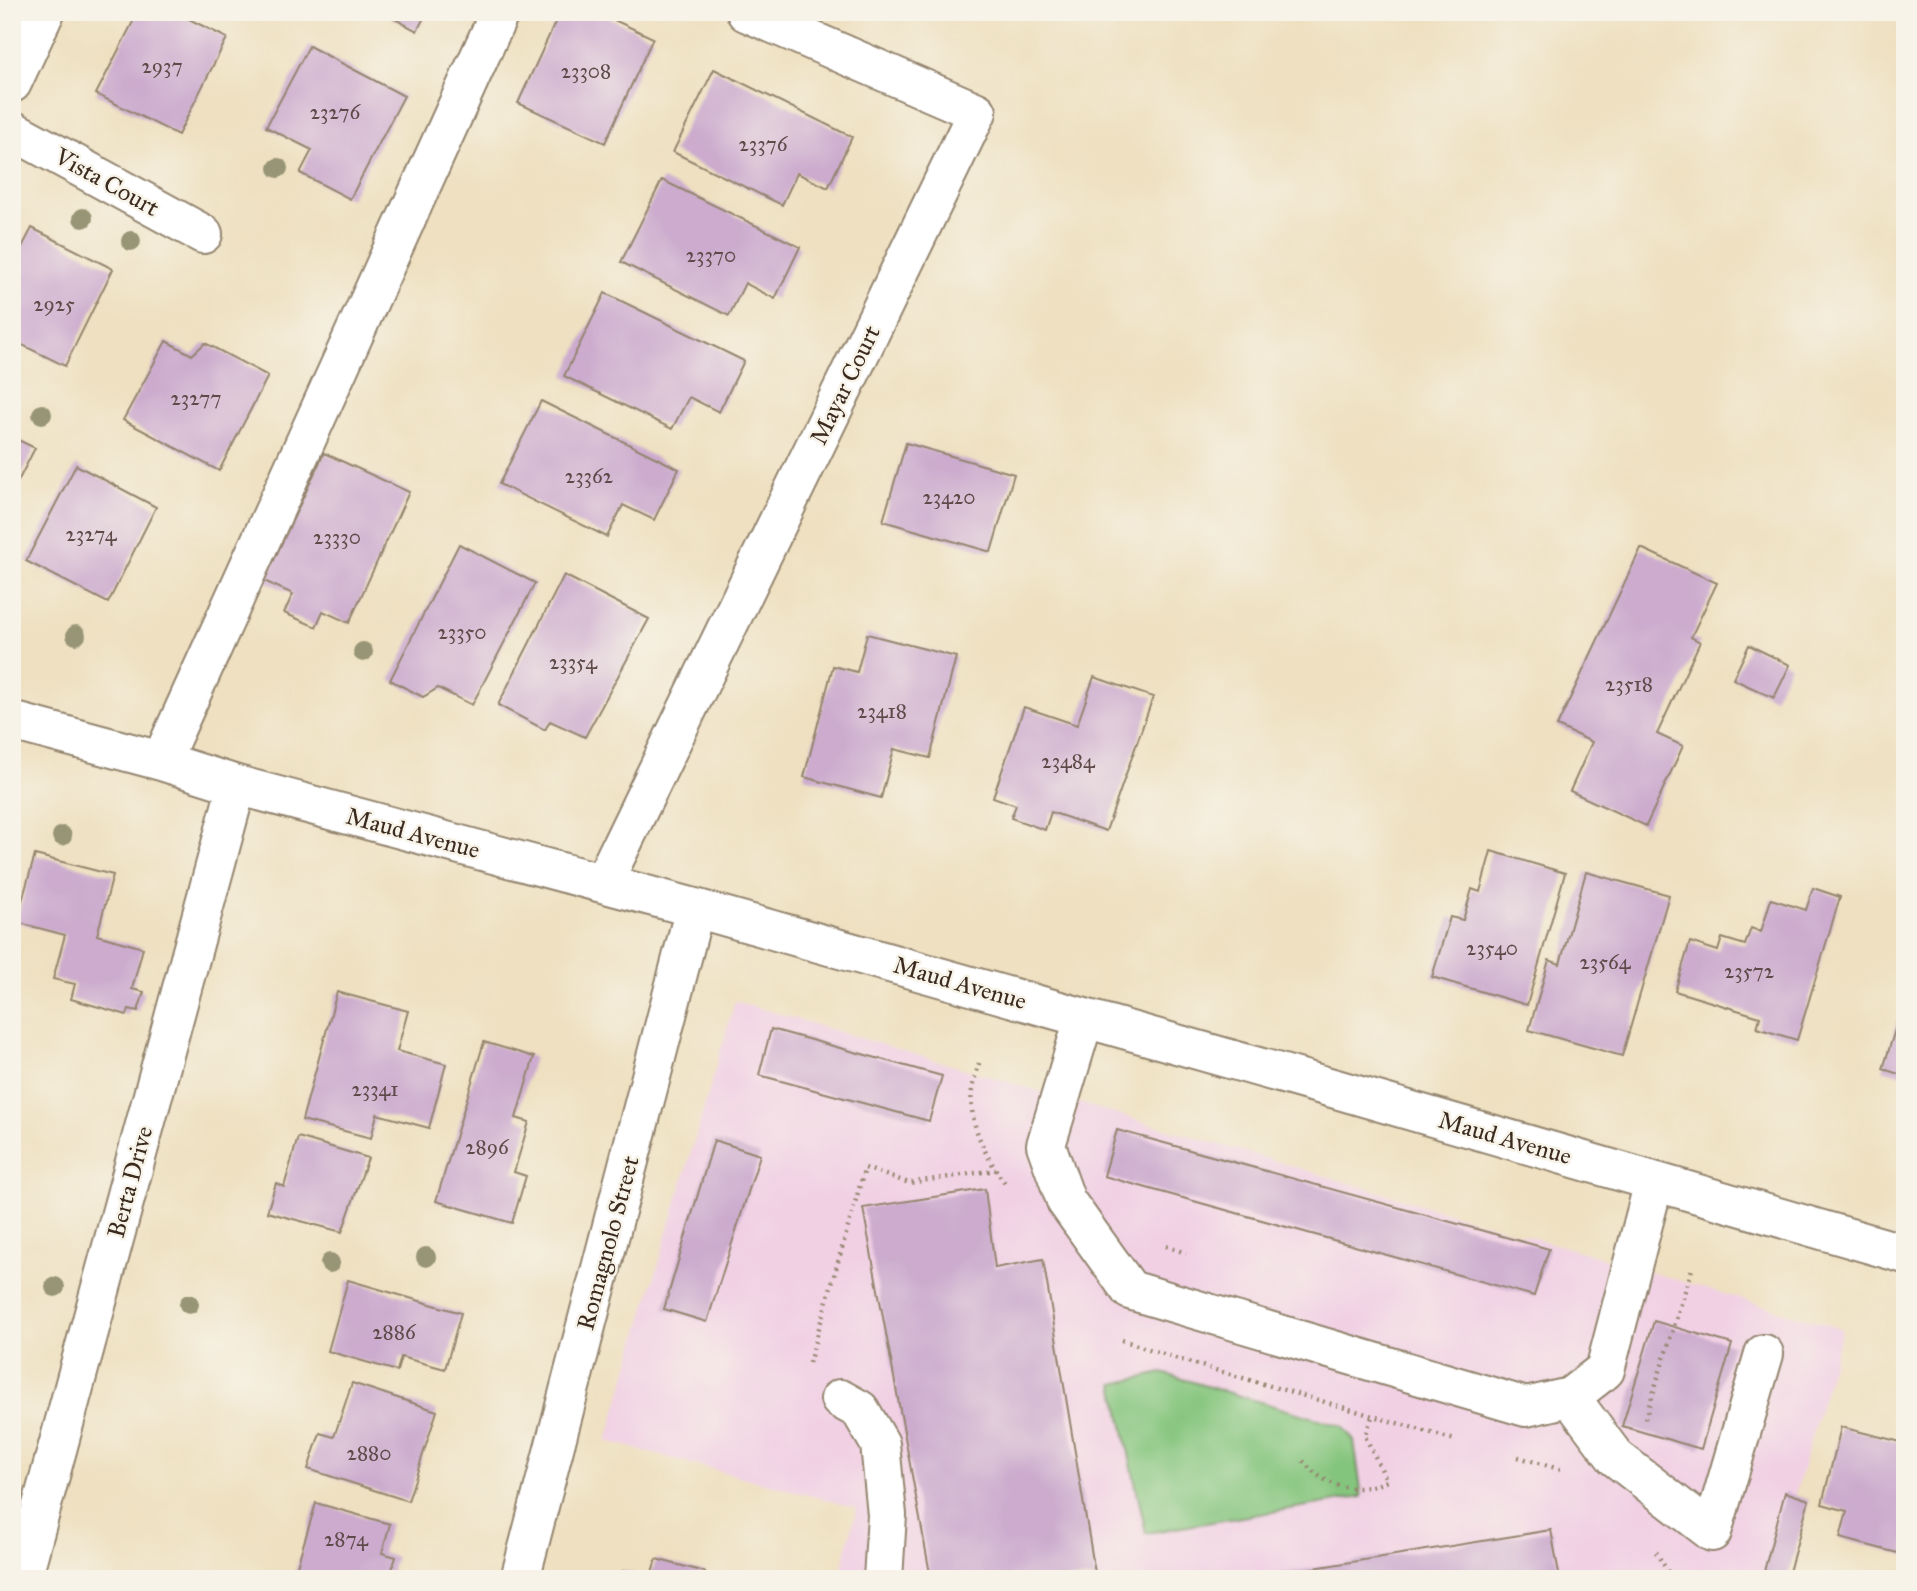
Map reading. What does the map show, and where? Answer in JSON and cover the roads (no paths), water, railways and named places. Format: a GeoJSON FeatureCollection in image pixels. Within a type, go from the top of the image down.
{"type":"FeatureCollection","features":[{"type":"Feature","properties":{"kind":"street"},"geometry":{"type":"LineString","coordinates":[[12,83],[45,12]]}},
{"type":"Feature","properties":{"kind":"street","name":"Mayar Court"},"geometry":{"type":"LineString","coordinates":[[603,883],[977,112],[746,12]]}},
{"type":"Feature","properties":{"kind":"street"},"geometry":{"type":"LineString","coordinates":[[161,761],[498,16]]}},
{"type":"Feature","properties":{"kind":"street","name":"Vista Court"},"geometry":{"type":"LineString","coordinates":[[12,130],[203,234]]}},
{"type":"Feature","properties":{"kind":"street","name":"Maud Avenue"},"geometry":{"type":"LineString","coordinates":[[12,722],[695,908],[1336,1088],[1905,1254]]}},
{"type":"Feature","properties":{"kind":"street","name":"Berta Drive"},"geometry":{"type":"LineString","coordinates":[[22,1579],[237,785]]}},
{"type":"Feature","properties":{"kind":"street","name":"Romagnolo Street"},"geometry":{"type":"LineString","coordinates":[[520,1579],[695,908]]}},
{"type":"Feature","properties":{"kind":"street"},"geometry":{"type":"LineString","coordinates":[[1084,1019],[1046,1144],[1066,1201],[1130,1290],[1526,1407],[1570,1397],[1605,1370],[1654,1182]]}},
{"type":"Feature","properties":{"kind":"street"},"geometry":{"type":"LineString","coordinates":[[1570,1397],[1615,1457],[1712,1532],[1763,1354]]}},
{"type":"Feature","properties":{"kind":"street"},"geometry":{"type":"LineString","coordinates":[[840,1399],[860,1410],[880,1444],[887,1515],[883,1579]]}}]}
